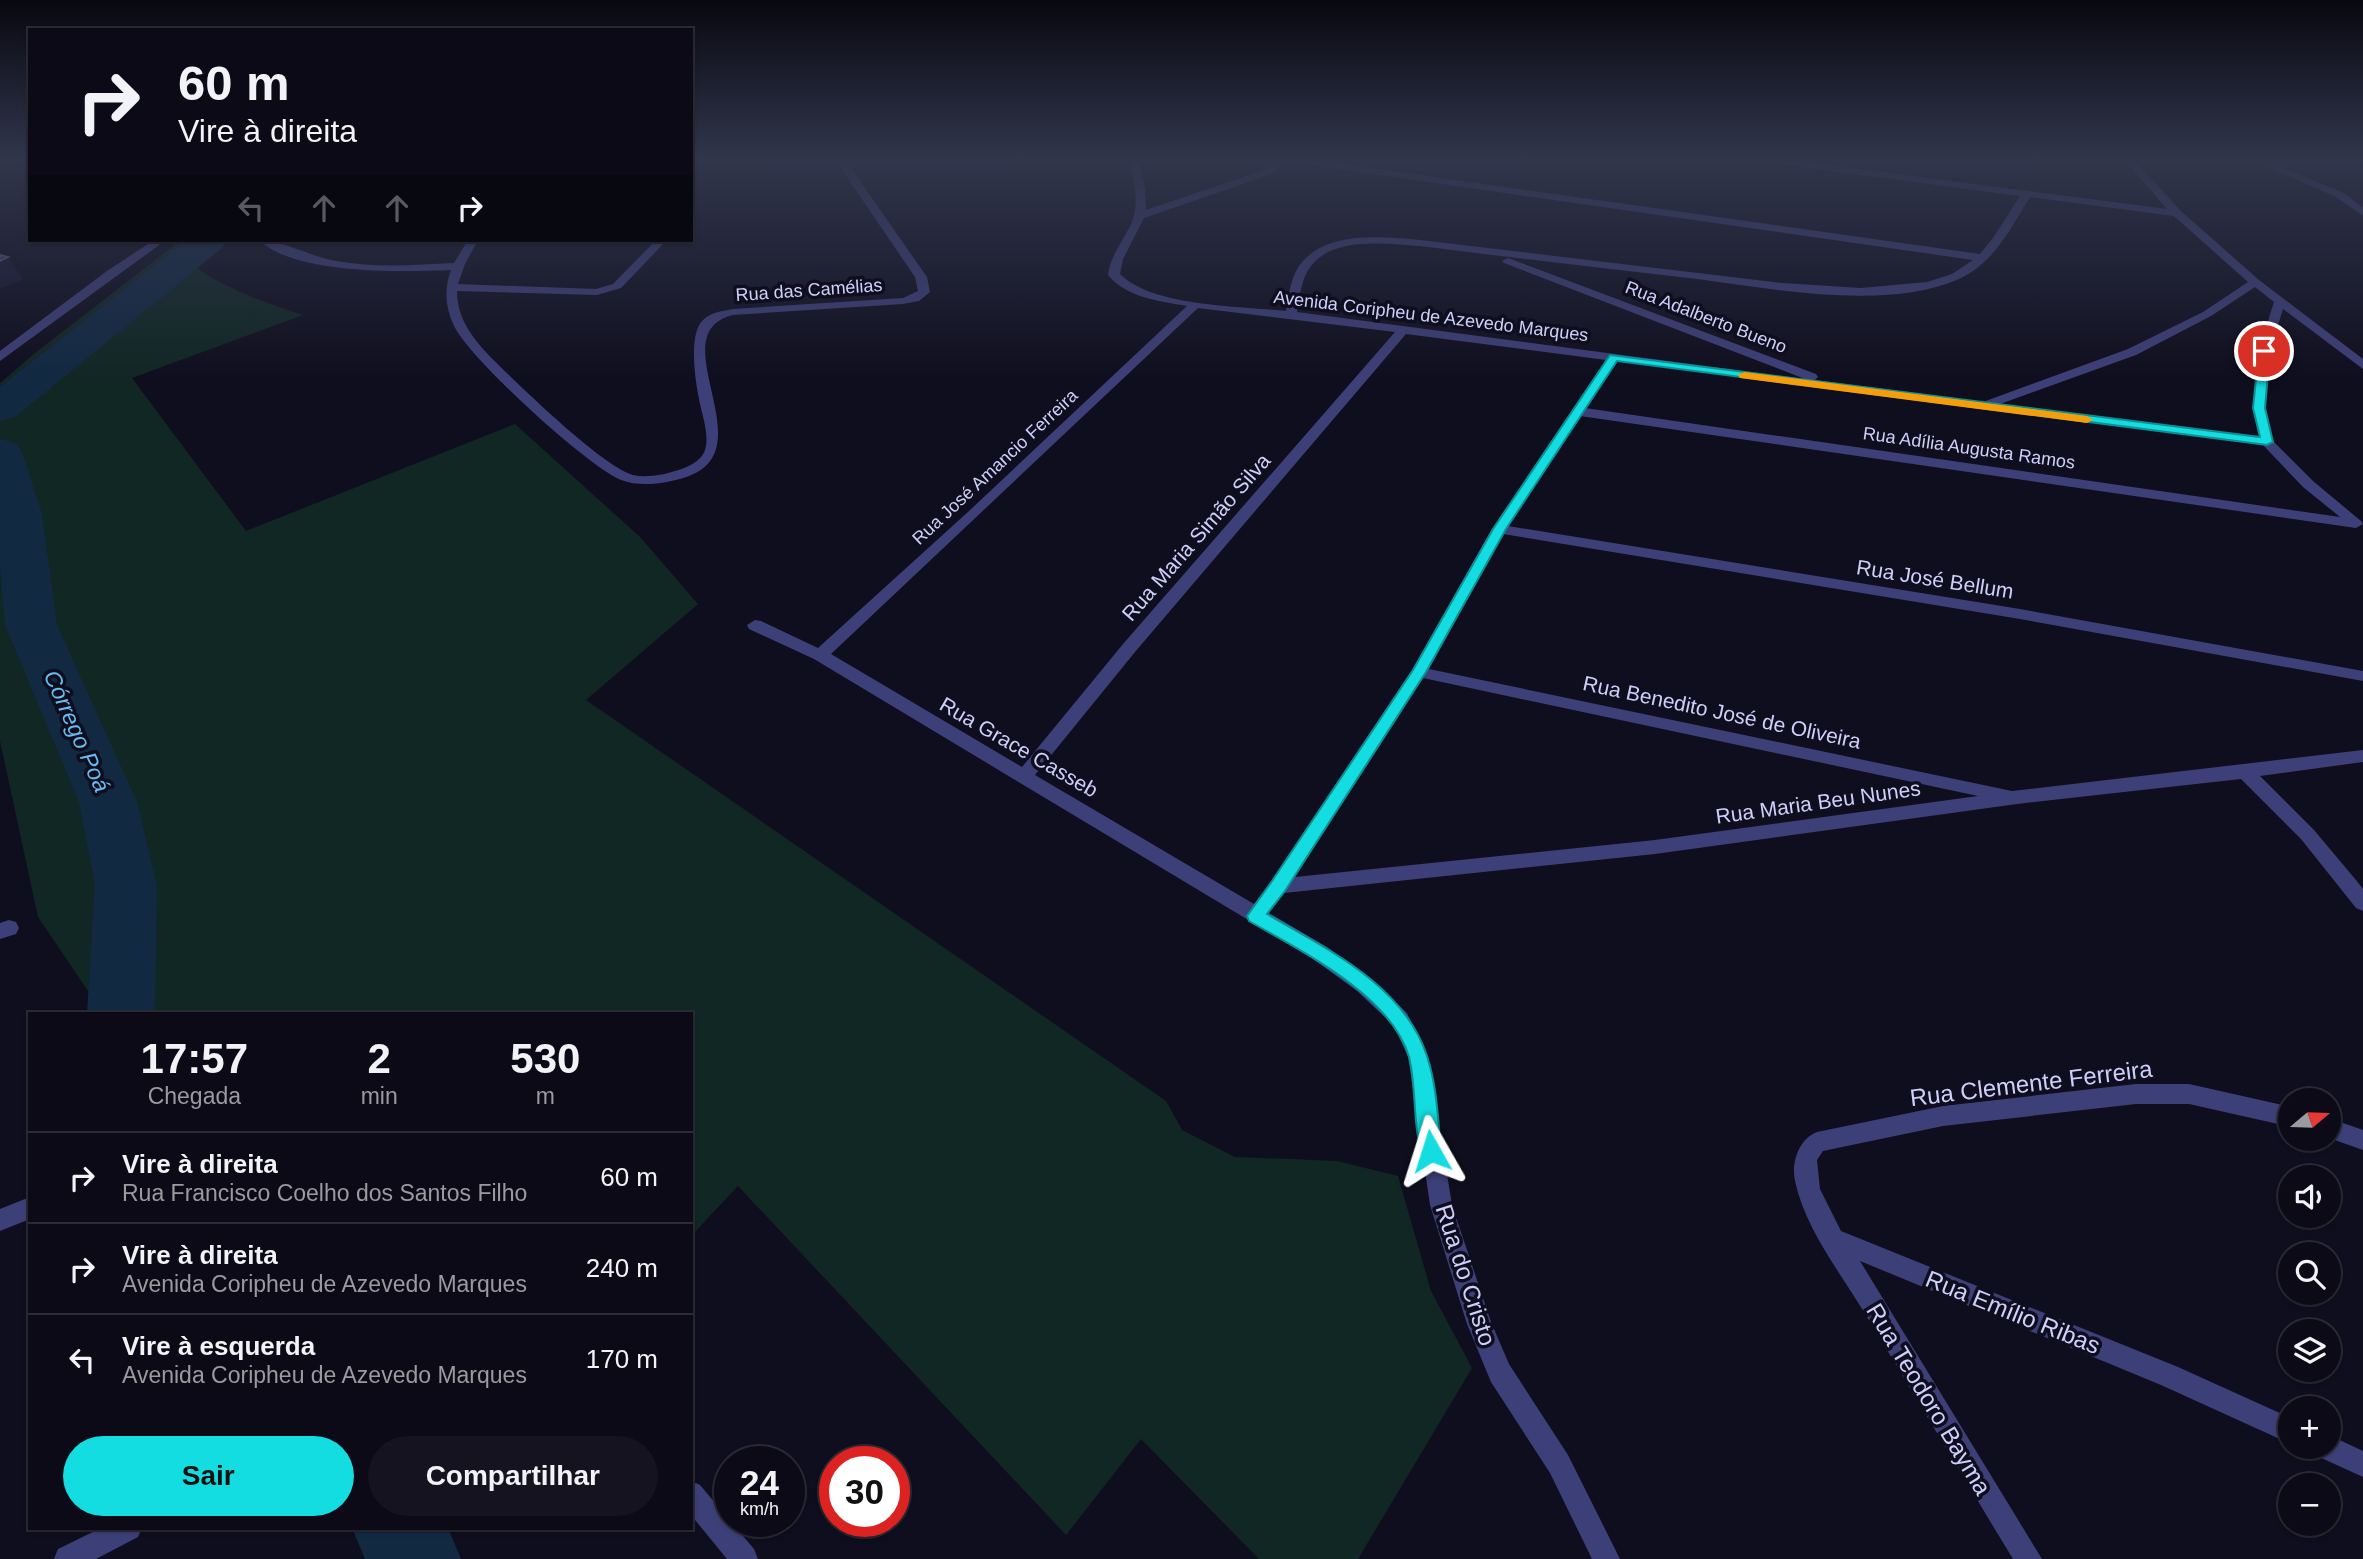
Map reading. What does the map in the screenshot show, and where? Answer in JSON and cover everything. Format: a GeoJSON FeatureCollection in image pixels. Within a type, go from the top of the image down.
{"type":"FeatureCollection","features":[{"type":"Feature","properties":{"kind":"street","name":"Rua das Camélias"},"geometry":{"type":"LineString","coordinates":[[472,242],[457,266],[452,287],[453,307],[461,330],[491,363],[600,462],[614,472],[640,480],[685,472],[705,462],[712,452],[713,441],[704,391],[700,340],[705,324],[733,312],[915,299],[924,292],[921,278],[891,234]]}},
{"type":"Feature","properties":{"kind":"street","name":"Avenida Coripheu de Azevedo Marques"},"geometry":{"type":"LineString","coordinates":[[1130,234],[1115,262],[1116,280],[1142,292],[1195,305],[1291,314],[2267,442]]}},
{"type":"Feature","properties":{"kind":"street"},"geometry":{"type":"LineString","coordinates":[[1815,234],[1985,258]]}},
{"type":"Feature","properties":{"kind":"street"},"geometry":{"type":"LineString","coordinates":[[1291,314],[1296,289],[1308,262],[1341,246],[1381,240],[1804,288],[1873,291],[1904,288],[1954,277],[1985,258],[2000,234]]}},
{"type":"Feature","properties":{"kind":"street"},"geometry":{"type":"LineString","coordinates":[[2200,234],[2255,282],[2363,365]]}},
{"type":"Feature","properties":{"kind":"street"},"geometry":{"type":"LineString","coordinates":[[0,357],[158,242]]}},
{"type":"Feature","properties":{"kind":"street"},"geometry":{"type":"LineString","coordinates":[[268,242],[289,252],[344,267],[384,270],[457,266]]}},
{"type":"Feature","properties":{"kind":"street"},"geometry":{"type":"LineString","coordinates":[[452,287],[597,292],[609,290],[617,286],[660,242]]}},
{"type":"Feature","properties":{"kind":"street","name":"Rua Adalberto Bueno"},"geometry":{"type":"LineString","coordinates":[[1479,250],[1841,388]]}},
{"type":"Feature","properties":{"kind":"street"},"geometry":{"type":"LineString","coordinates":[[1983,406],[2132,352],[2207,314],[2255,282]]}},
{"type":"Feature","properties":{"kind":"street"},"geometry":{"type":"LineString","coordinates":[[2280,300],[2264,351],[2259,408],[2267,442],[2308,484],[2359,527]]}},
{"type":"Feature","properties":{"kind":"street","name":"Rua José Amancio Ferreira"},"geometry":{"type":"LineString","coordinates":[[820,655],[1195,305]]}},
{"type":"Feature","properties":{"kind":"street","name":"Rua Maria Simão Silva"},"geometry":{"type":"LineString","coordinates":[[1025,775],[1129,648],[1403,330]]}},
{"type":"Feature","properties":{"kind":"street"},"geometry":{"type":"LineString","coordinates":[[1255,916],[1279,886],[1419,672],[1499,529],[1614,357]]}},
{"type":"Feature","properties":{"kind":"street","name":"Rua Adília Augusta Ramos"},"geometry":{"type":"LineString","coordinates":[[1576,411],[2359,527]]}},
{"type":"Feature","properties":{"kind":"street","name":"Rua José Bellum"},"geometry":{"type":"LineString","coordinates":[[1499,529],[2020,614],[2363,676]]}},
{"type":"Feature","properties":{"kind":"street","name":"Rua Grace Casseb"},"geometry":{"type":"LineString","coordinates":[[755,625],[820,655],[900,705],[1025,775],[1255,916]]}},
{"type":"Feature","properties":{"kind":"street","name":"Rua Benedito José de Oliveira"},"geometry":{"type":"LineString","coordinates":[[1419,672],[2017,797]]}},
{"type":"Feature","properties":{"kind":"street","name":"Rua Maria Beu Nunes"},"geometry":{"type":"LineString","coordinates":[[1279,886],[1655,847],[2017,797],[2363,756]]}},
{"type":"Feature","properties":{"kind":"street"},"geometry":{"type":"LineString","coordinates":[[2245,772],[2334,862],[2363,903]]}},
{"type":"Feature","properties":{"kind":"street","name":"Rua do Cristo"},"geometry":{"type":"LineString","coordinates":[[1255,916],[1331,961],[1364,985],[1400,1019],[1418,1056],[1441,1205],[1479,1324],[1500,1373],[1559,1464],[1606,1559]]}},
{"type":"Feature","properties":{"kind":"street","name":"Rua Clemente Ferreira"},"geometry":{"type":"LineString","coordinates":[[1831,1238],[1805,1176],[1804,1162],[1808,1151],[1818,1142],[1943,1116],[2136,1094],[2189,1094],[2278,1114]]}},
{"type":"Feature","properties":{"kind":"street"},"geometry":{"type":"LineString","coordinates":[[2342,1132],[2363,1139]]}},
{"type":"Feature","properties":{"kind":"street"},"geometry":{"type":"LineString","coordinates":[[0,1220],[28,1209]]}},
{"type":"Feature","properties":{"kind":"street","name":"Rua Emílio Ribas"},"geometry":{"type":"LineString","coordinates":[[1831,1238],[2169,1376],[2278,1425]]}},
{"type":"Feature","properties":{"kind":"street","name":"Rua Teodoro Bayma"},"geometry":{"type":"LineString","coordinates":[[1831,1238],[2028,1559]]}},
{"type":"Feature","properties":{"kind":"street"},"geometry":{"type":"LineString","coordinates":[[2341,1454],[2363,1464]]}},
{"type":"Feature","properties":{"kind":"street"},"geometry":{"type":"LineString","coordinates":[[693,1496],[744,1559]]}},
{"type":"Feature","properties":{"kind":"street"},"geometry":{"type":"LineString","coordinates":[[68,1559],[125,1530]]}},
{"type":"Feature","properties":{"kind":"green space"},"geometry":{"type":"Polygon","coordinates":[[[178,242],[211,242],[187,260],[227,286],[303,315],[132,378],[246,531],[515,424],[640,537],[698,604],[586,700],[1166,1101],[1182,1130],[1235,1157],[1337,1161],[1398,1176],[1431,1291],[1472,1368],[1358,1559],[1259,1559],[1141,1439],[1066,1535],[738,1186],[693,1234],[693,1012],[102,1012],[38,917],[0,741],[0,383],[178,242]]]}},
{"type":"Feature","properties":{"kind":"waterway","name":"Córrego Poá"},"geometry":{"type":"LineString","coordinates":[[0,408],[207,242]]}},
{"type":"Feature","properties":{"kind":"waterway","name":"Córrego Poá"},"geometry":{"type":"LineString","coordinates":[[0,452],[19,514],[31,625],[108,802],[126,885],[121,1012]]}},
{"type":"Feature","properties":{"kind":"waterway","name":"Córrego Poá"},"geometry":{"type":"LineString","coordinates":[[397,1530],[416,1559]]}},
{"type":"Feature","properties":{"kind":"slow traffic"},"geometry":{"type":"LineString","coordinates":[[1744,375],[2087,420]]}},
{"type":"Feature","properties":{"kind":"route"},"geometry":{"type":"LineString","coordinates":[[1431,1151],[1418,1056],[1400,1019],[1364,985],[1320,953],[1255,916],[1279,886],[1419,672],[1499,529],[1614,357],[2267,442],[2259,408],[2264,351]]}}]}
